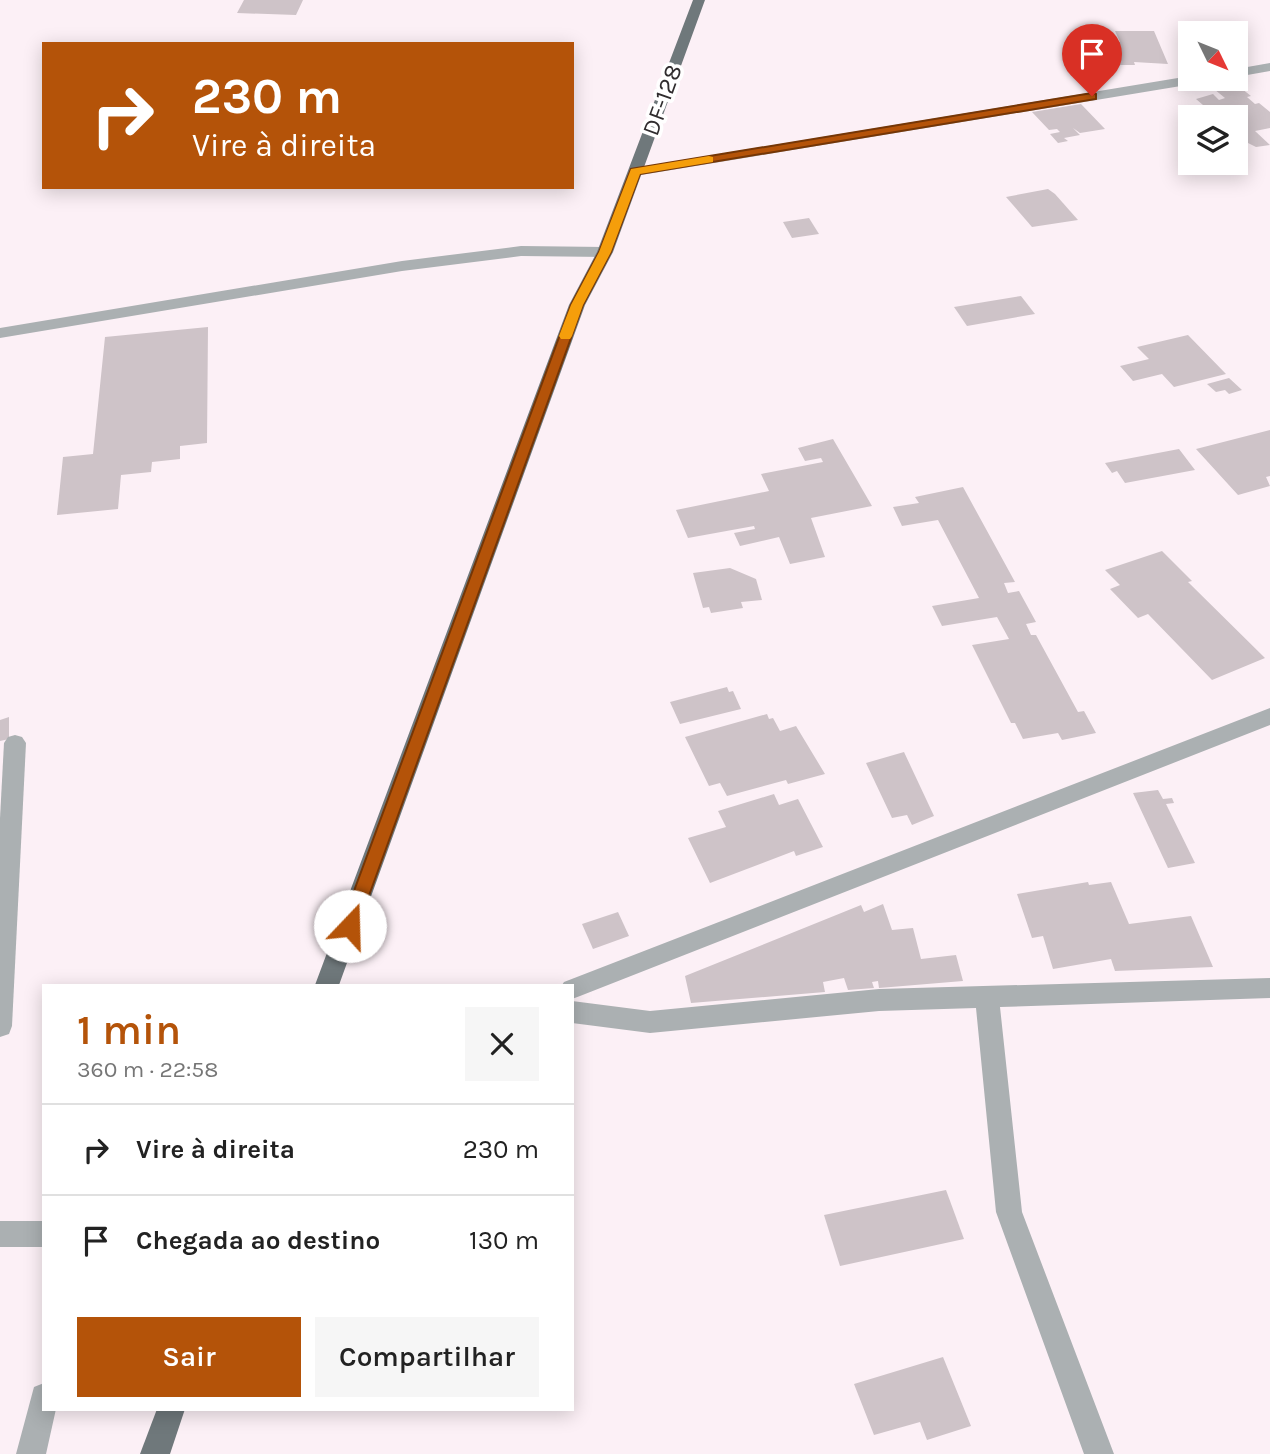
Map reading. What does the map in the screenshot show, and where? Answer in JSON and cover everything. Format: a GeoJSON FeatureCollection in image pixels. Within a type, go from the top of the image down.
{"type":"FeatureCollection","features":[{"type":"Feature","properties":{"kind":"main road","name":"DF-128"},"geometry":{"type":"LineString","coordinates":[[327,984],[577,305],[605,252],[699,0]]}},
{"type":"Feature","properties":{"kind":"main road"},"geometry":{"type":"LineString","coordinates":[[155,1454],[171,1411]]}},
{"type":"Feature","properties":{"kind":"street"},"geometry":{"type":"LineString","coordinates":[[1248,71],[1270,67]]}},
{"type":"Feature","properties":{"kind":"street"},"geometry":{"type":"LineString","coordinates":[[635,172],[1178,82]]}},
{"type":"Feature","properties":{"kind":"street"},"geometry":{"type":"LineString","coordinates":[[0,333],[402,266],[521,251],[605,252]]}},
{"type":"Feature","properties":{"kind":"street"},"geometry":{"type":"LineString","coordinates":[[574,988],[1270,716]]}},
{"type":"Feature","properties":{"kind":"street"},"geometry":{"type":"LineString","coordinates":[[0,1026],[15,743]]}},
{"type":"Feature","properties":{"kind":"street"},"geometry":{"type":"LineString","coordinates":[[574,1012],[650,1022],[879,1000],[1270,988]]}},
{"type":"Feature","properties":{"kind":"street"},"geometry":{"type":"LineString","coordinates":[[986,997],[1009,1212],[1099,1454]]}},
{"type":"Feature","properties":{"kind":"street"},"geometry":{"type":"LineString","coordinates":[[0,1234],[42,1234]]}},
{"type":"Feature","properties":{"kind":"street"},"geometry":{"type":"LineString","coordinates":[[31,1454],[42,1407]]}},
{"type":"Feature","properties":{"kind":"building"},"geometry":{"type":"Polygon","coordinates":[[[244,0],[303,0],[296,15],[237,13],[244,0]]]}},
{"type":"Feature","properties":{"kind":"building"},"geometry":{"type":"Polygon","coordinates":[[[1115,31],[1154,31],[1168,64],[1134,62],[1135,65],[1119,65],[1119,62],[1102,62],[1094,42],[1120,42],[1115,31]]]}},
{"type":"Feature","properties":{"kind":"building"},"geometry":{"type":"Polygon","coordinates":[[[1216,91],[1245,91],[1255,104],[1259,103],[1270,112],[1270,128],[1255,131],[1270,145],[1256,147],[1248,143],[1248,105],[1203,105],[1196,99],[1213,94],[1219,100],[1225,98],[1216,91]]]}},
{"type":"Feature","properties":{"kind":"building"},"geometry":{"type":"Polygon","coordinates":[[[1081,104],[1105,129],[1080,133],[1073,128],[1080,135],[1064,138],[1068,141],[1058,143],[1050,134],[1060,132],[1057,129],[1049,130],[1032,112],[1081,104]]]}},
{"type":"Feature","properties":{"kind":"building"},"geometry":{"type":"Polygon","coordinates":[[[1048,189],[1078,220],[1032,227],[1006,197],[1048,189]]]}},
{"type":"Feature","properties":{"kind":"building"},"geometry":{"type":"Polygon","coordinates":[[[809,218],[819,234],[792,238],[783,222],[809,218]]]}},
{"type":"Feature","properties":{"kind":"building"},"geometry":{"type":"Polygon","coordinates":[[[1021,296],[1035,314],[967,326],[954,307],[1021,296]]]}},
{"type":"Feature","properties":{"kind":"building"},"geometry":{"type":"Polygon","coordinates":[[[208,327],[207,443],[180,446],[180,459],[152,462],[151,472],[121,475],[118,509],[57,515],[63,457],[93,454],[105,337],[208,327]]]}},
{"type":"Feature","properties":{"kind":"building"},"geometry":{"type":"Polygon","coordinates":[[[1188,335],[1226,374],[1174,387],[1162,374],[1133,381],[1120,366],[1149,359],[1137,347],[1188,335]]]}},
{"type":"Feature","properties":{"kind":"building"},"geometry":{"type":"Polygon","coordinates":[[[1229,378],[1242,390],[1229,394],[1225,390],[1216,392],[1207,384],[1229,378]]]}},
{"type":"Feature","properties":{"kind":"building"},"geometry":{"type":"Polygon","coordinates":[[[1270,430],[1270,476],[1266,477],[1270,486],[1238,495],[1196,449],[1270,430]]]}},
{"type":"Feature","properties":{"kind":"building"},"geometry":{"type":"Polygon","coordinates":[[[833,439],[872,506],[811,518],[825,557],[790,564],[779,537],[740,546],[734,533],[755,529],[754,526],[688,538],[676,510],[769,491],[761,474],[823,462],[821,458],[805,461],[798,448],[833,439]]]}},
{"type":"Feature","properties":{"kind":"building"},"geometry":{"type":"Polygon","coordinates":[[[1179,449],[1195,470],[1125,483],[1117,471],[1112,473],[1105,463],[1179,449]]]}},
{"type":"Feature","properties":{"kind":"building"},"geometry":{"type":"Polygon","coordinates":[[[963,487],[1015,582],[1004,583],[1008,593],[1019,591],[1036,622],[1026,624],[1031,635],[1036,635],[1078,712],[1084,711],[1096,733],[1062,740],[1058,733],[1023,739],[1015,723],[1011,723],[972,645],[1009,639],[997,617],[942,626],[932,606],[979,598],[938,520],[902,526],[893,507],[919,503],[915,497],[963,487]]]}},
{"type":"Feature","properties":{"kind":"building"},"geometry":{"type":"Polygon","coordinates":[[[1162,551],[1192,581],[1188,582],[1265,658],[1212,680],[1148,614],[1138,618],[1110,589],[1120,585],[1105,570],[1162,551]]]}},
{"type":"Feature","properties":{"kind":"building"},"geometry":{"type":"Polygon","coordinates":[[[730,568],[756,579],[762,600],[741,602],[743,608],[711,613],[709,607],[703,608],[693,573],[730,568]]]}},
{"type":"Feature","properties":{"kind":"building"},"geometry":{"type":"Polygon","coordinates":[[[727,687],[729,692],[733,691],[741,709],[680,724],[670,702],[727,687]]]}},
{"type":"Feature","properties":{"kind":"building"},"geometry":{"type":"Polygon","coordinates":[[[767,714],[769,719],[773,718],[780,731],[796,726],[825,774],[788,784],[786,780],[727,796],[720,783],[709,786],[685,737],[767,714]]]}},
{"type":"Feature","properties":{"kind":"building"},"geometry":{"type":"Polygon","coordinates":[[[9,717],[9,739],[0,741],[0,720],[9,717]]]}},
{"type":"Feature","properties":{"kind":"building"},"geometry":{"type":"Polygon","coordinates":[[[904,752],[934,816],[912,825],[907,815],[892,818],[866,763],[904,752]]]}},
{"type":"Feature","properties":{"kind":"building"},"geometry":{"type":"Polygon","coordinates":[[[1158,790],[1163,799],[1172,798],[1174,803],[1166,804],[1195,863],[1168,868],[1133,793],[1158,790]]]}},
{"type":"Feature","properties":{"kind":"building"},"geometry":{"type":"Polygon","coordinates":[[[774,794],[779,805],[798,799],[823,847],[796,856],[794,851],[710,883],[688,838],[726,827],[718,811],[774,794]]]}},
{"type":"Feature","properties":{"kind":"building"},"geometry":{"type":"Polygon","coordinates":[[[1088,882],[1089,885],[1111,882],[1129,924],[1191,916],[1213,967],[1115,971],[1111,959],[1053,969],[1043,936],[1032,938],[1017,894],[1088,882]]]}},
{"type":"Feature","properties":{"kind":"building"},"geometry":{"type":"Polygon","coordinates":[[[883,904],[892,930],[913,928],[921,959],[956,955],[963,981],[879,988],[878,981],[872,982],[874,988],[848,990],[844,978],[823,982],[825,992],[691,1003],[685,976],[861,905],[864,912],[883,904]]]}},
{"type":"Feature","properties":{"kind":"building"},"geometry":{"type":"Polygon","coordinates":[[[618,912],[629,936],[593,949],[582,924],[618,912]]]}},
{"type":"Feature","properties":{"kind":"building"},"geometry":{"type":"Polygon","coordinates":[[[946,1190],[964,1239],[840,1266],[824,1215],[946,1190]]]}},
{"type":"Feature","properties":{"kind":"building"},"geometry":{"type":"Polygon","coordinates":[[[943,1357],[971,1426],[927,1440],[920,1422],[874,1435],[854,1384],[943,1357]]]}},
{"type":"Feature","properties":{"kind":"slow traffic"},"geometry":{"type":"LineString","coordinates":[[565,336],[577,305],[605,252],[635,172],[709,160]]}},
{"type":"Feature","properties":{"kind":"route"},"geometry":{"type":"LineString","coordinates":[[350,926],[577,305],[605,252],[635,172],[1092,96]]}}]}
